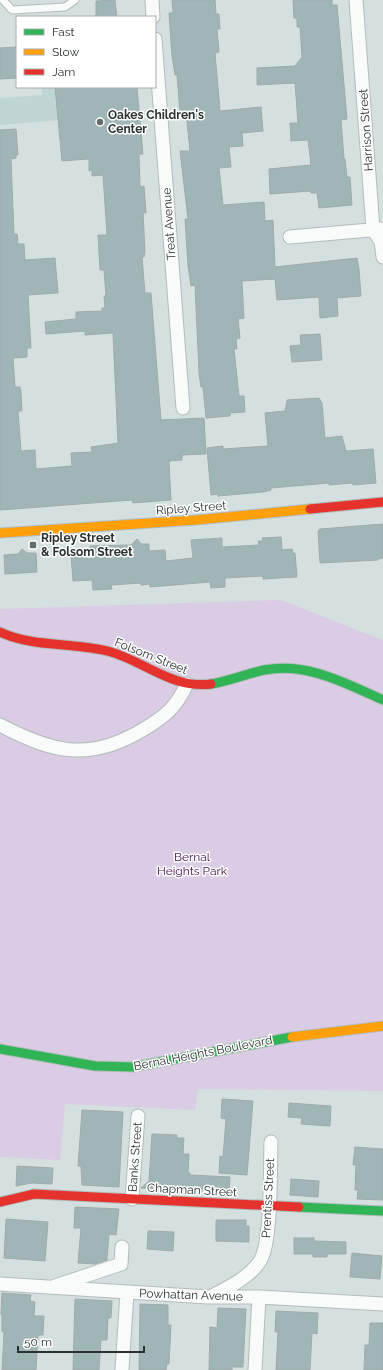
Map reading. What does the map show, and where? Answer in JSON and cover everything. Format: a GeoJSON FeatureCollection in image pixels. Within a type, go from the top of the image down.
{"type":"FeatureCollection","features":[{"type":"Feature","properties":{"kind":"street"},"geometry":{"type":"LineString","coordinates":[[152,0],[153,16]]}},
{"type":"Feature","properties":{"kind":"street","name":"Harrison Street"},"geometry":{"type":"LineString","coordinates":[[356,0],[378,229],[383,257]]}},
{"type":"Feature","properties":{"kind":"street","name":"Treat Avenue"},"geometry":{"type":"LineString","coordinates":[[156,53],[183,408]]}},
{"type":"Feature","properties":{"kind":"street"},"geometry":{"type":"LineString","coordinates":[[290,237],[378,229]]}},
{"type":"Feature","properties":{"kind":"street","name":"Ripley Street"},"geometry":{"type":"LineString","coordinates":[[0,533],[196,520],[383,502]]}},
{"type":"Feature","properties":{"kind":"street","name":"Folsom Street"},"geometry":{"type":"LineString","coordinates":[[0,632],[16,637],[103,650],[126,658],[169,678],[187,684],[206,686],[226,682],[265,669],[298,668],[314,671],[383,700]]}},
{"type":"Feature","properties":{"kind":"street"},"geometry":{"type":"LineString","coordinates":[[0,725],[36,743],[60,749],[84,751],[106,748],[127,739],[164,717],[174,708],[187,684]]}},
{"type":"Feature","properties":{"kind":"street","name":"Bernal Heights Boulevard"},"geometry":{"type":"LineString","coordinates":[[0,1049],[95,1066],[133,1067],[311,1033],[383,1026]]}},
{"type":"Feature","properties":{"kind":"street","name":"Banks Street"},"geometry":{"type":"LineString","coordinates":[[132,1199],[138,1116]]}},
{"type":"Feature","properties":{"kind":"street","name":"Prentiss Street"},"geometry":{"type":"LineString","coordinates":[[208,1298],[237,1282],[260,1262],[267,1233],[271,1142]]}},
{"type":"Feature","properties":{"kind":"street","name":"Chapman Street"},"geometry":{"type":"LineString","coordinates":[[0,1202],[34,1194],[383,1211]]}},
{"type":"Feature","properties":{"kind":"street"},"geometry":{"type":"LineString","coordinates":[[50,1287],[121,1264],[122,1247]]}},
{"type":"Feature","properties":{"kind":"street","name":"Powhattan Avenue"},"geometry":{"type":"LineString","coordinates":[[0,1284],[208,1298],[259,1297],[383,1304]]}},
{"type":"Feature","properties":{"kind":"street"},"geometry":{"type":"LineString","coordinates":[[122,1370],[127,1292]]}},
{"type":"Feature","properties":{"kind":"street"},"geometry":{"type":"LineString","coordinates":[[255,1370],[259,1297]]}},
{"type":"Feature","properties":{"kind":"lane"},"geometry":{"type":"LineString","coordinates":[[3,0],[12,10],[64,7],[75,0]]}},
{"type":"Feature","properties":{"kind":"shaded area","name":"Oakes Children's Center"},"geometry":{"type":"Polygon","coordinates":[[[42,88],[136,88],[143,154],[62,161],[64,157],[61,120],[0,125],[0,98],[42,95],[42,88]]]}},
{"type":"Feature","properties":{"kind":"green space","name":"Bernal Heights Park"},"geometry":{"type":"Polygon","coordinates":[[[281,600],[383,640],[383,1091],[198,1089],[195,1110],[65,1104],[60,1160],[0,1157],[0,609],[281,600]]]}},
{"type":"Feature","properties":{"kind":"building"},"geometry":{"type":"Polygon","coordinates":[[[115,0],[117,16],[96,16],[96,1],[115,0]]]}},
{"type":"Feature","properties":{"kind":"building"},"geometry":{"type":"Polygon","coordinates":[[[172,0],[215,0],[216,14],[219,14],[220,29],[217,29],[219,52],[215,53],[220,111],[261,107],[263,131],[242,133],[243,146],[229,147],[231,167],[219,168],[223,205],[264,202],[265,221],[273,220],[275,267],[357,258],[359,269],[361,296],[337,298],[338,316],[320,318],[319,297],[277,300],[275,279],[242,281],[244,318],[238,319],[240,338],[236,339],[237,349],[234,349],[239,396],[244,396],[245,412],[230,413],[230,416],[206,418],[203,387],[201,387],[199,373],[195,285],[191,286],[188,266],[185,219],[188,219],[180,151],[190,151],[186,112],[180,112],[177,75],[175,75],[172,56],[169,13],[173,13],[172,0]]]}},
{"type":"Feature","properties":{"kind":"building"},"geometry":{"type":"Polygon","coordinates":[[[293,0],[332,0],[332,5],[337,5],[347,119],[341,120],[344,159],[347,177],[350,177],[352,205],[319,208],[317,193],[311,193],[310,191],[270,194],[269,169],[311,165],[308,140],[291,141],[290,123],[298,123],[295,83],[257,85],[257,68],[295,66],[302,57],[300,27],[297,27],[297,18],[294,18],[293,0]]]}},
{"type":"Feature","properties":{"kind":"building"},"geometry":{"type":"Polygon","coordinates":[[[16,47],[16,78],[0,79],[0,48],[16,47]]]}},
{"type":"Feature","properties":{"kind":"building"},"geometry":{"type":"Polygon","coordinates":[[[55,88],[137,88],[143,154],[139,154],[140,187],[144,186],[146,213],[143,213],[145,251],[144,257],[142,257],[145,293],[151,293],[161,420],[204,418],[206,454],[182,455],[182,460],[169,461],[171,500],[133,503],[132,500],[0,510],[0,130],[16,129],[18,155],[16,155],[16,158],[11,159],[14,234],[17,234],[18,244],[24,244],[25,260],[55,258],[58,293],[28,295],[31,348],[27,348],[27,357],[13,358],[15,387],[20,387],[21,393],[22,411],[18,411],[21,451],[35,450],[36,469],[72,466],[71,453],[92,452],[91,447],[118,443],[113,333],[85,335],[85,331],[46,334],[45,322],[76,319],[76,312],[102,311],[102,308],[105,308],[104,296],[106,296],[104,270],[100,270],[98,235],[107,235],[103,175],[92,176],[92,170],[89,171],[89,159],[62,161],[55,88]]]}},
{"type":"Feature","properties":{"kind":"building"},"geometry":{"type":"Polygon","coordinates":[[[320,334],[322,360],[292,362],[290,346],[301,345],[300,335],[320,334]]]}},
{"type":"Feature","properties":{"kind":"building"},"geometry":{"type":"Polygon","coordinates":[[[319,398],[322,403],[325,438],[342,436],[346,451],[373,449],[376,483],[329,485],[329,483],[271,488],[271,490],[263,492],[218,496],[218,494],[211,495],[207,448],[223,446],[223,449],[268,446],[265,413],[285,411],[287,400],[319,398]]]}},
{"type":"Feature","properties":{"kind":"building"},"geometry":{"type":"Polygon","coordinates":[[[383,524],[383,558],[378,560],[320,563],[318,531],[320,529],[383,524]]]}},
{"type":"Feature","properties":{"kind":"building"},"geometry":{"type":"Polygon","coordinates":[[[281,537],[282,550],[292,549],[293,553],[295,553],[297,577],[263,579],[263,576],[225,578],[225,587],[211,588],[210,582],[150,587],[150,584],[141,585],[141,583],[111,585],[112,589],[93,590],[92,580],[73,581],[71,555],[90,554],[90,546],[131,545],[137,539],[141,544],[149,544],[149,551],[165,550],[166,561],[193,558],[191,540],[222,538],[222,547],[259,545],[258,541],[263,541],[262,538],[281,537]]]}},
{"type":"Feature","properties":{"kind":"building"},"geometry":{"type":"Polygon","coordinates":[[[22,549],[27,553],[36,553],[37,572],[5,574],[4,555],[18,554],[22,549]]]}},
{"type":"Feature","properties":{"kind":"building"},"geometry":{"type":"Polygon","coordinates":[[[222,1099],[253,1101],[247,1175],[219,1173],[220,1156],[223,1157],[226,1119],[221,1118],[222,1099]]]}},
{"type":"Feature","properties":{"kind":"building"},"geometry":{"type":"Polygon","coordinates":[[[289,1103],[331,1106],[330,1126],[301,1124],[302,1118],[288,1117],[289,1103]]]}},
{"type":"Feature","properties":{"kind":"building"},"geometry":{"type":"Polygon","coordinates":[[[82,1110],[123,1112],[119,1187],[82,1185],[81,1166],[78,1166],[82,1110]]]}},
{"type":"Feature","properties":{"kind":"building"},"geometry":{"type":"Polygon","coordinates":[[[152,1134],[177,1135],[177,1138],[184,1138],[183,1154],[189,1154],[188,1173],[190,1173],[190,1175],[230,1177],[229,1192],[141,1188],[149,1181],[152,1134]]]}},
{"type":"Feature","properties":{"kind":"building"},"geometry":{"type":"Polygon","coordinates":[[[355,1147],[383,1149],[383,1200],[357,1199],[358,1190],[355,1190],[356,1165],[353,1165],[355,1147]]]}},
{"type":"Feature","properties":{"kind":"building"},"geometry":{"type":"Polygon","coordinates":[[[17,1166],[53,1168],[52,1184],[32,1183],[16,1186],[17,1166]]]}},
{"type":"Feature","properties":{"kind":"building"},"geometry":{"type":"Polygon","coordinates":[[[291,1179],[319,1181],[318,1197],[290,1195],[291,1179]]]}},
{"type":"Feature","properties":{"kind":"building"},"geometry":{"type":"Polygon","coordinates":[[[75,1207],[119,1209],[116,1235],[109,1234],[107,1260],[95,1264],[78,1263],[81,1228],[74,1228],[75,1207]]]}},
{"type":"Feature","properties":{"kind":"building"},"geometry":{"type":"Polygon","coordinates":[[[6,1219],[48,1222],[45,1261],[4,1258],[6,1219]]]}},
{"type":"Feature","properties":{"kind":"building"},"geometry":{"type":"Polygon","coordinates":[[[216,1220],[246,1220],[246,1226],[249,1226],[249,1242],[216,1241],[216,1220]]]}},
{"type":"Feature","properties":{"kind":"building"},"geometry":{"type":"Polygon","coordinates":[[[148,1231],[174,1232],[173,1251],[147,1249],[148,1231]]]}},
{"type":"Feature","properties":{"kind":"building"},"geometry":{"type":"Polygon","coordinates":[[[294,1238],[314,1238],[314,1241],[346,1242],[346,1254],[327,1254],[327,1257],[313,1257],[313,1254],[294,1254],[294,1238]]]}},
{"type":"Feature","properties":{"kind":"building"},"geometry":{"type":"Polygon","coordinates":[[[352,1253],[382,1256],[380,1279],[350,1277],[352,1253]]]}},
{"type":"Feature","properties":{"kind":"building"},"geometry":{"type":"Polygon","coordinates":[[[2,1293],[31,1295],[30,1301],[35,1302],[34,1316],[44,1316],[43,1335],[38,1335],[36,1370],[2,1370],[4,1333],[2,1331],[1,1314],[2,1293]]]}},
{"type":"Feature","properties":{"kind":"building"},"geometry":{"type":"Polygon","coordinates":[[[75,1299],[112,1301],[111,1318],[108,1318],[107,1340],[101,1340],[99,1370],[73,1370],[75,1299]]]}},
{"type":"Feature","properties":{"kind":"building"},"geometry":{"type":"Polygon","coordinates":[[[140,1304],[168,1305],[168,1325],[171,1325],[169,1364],[167,1364],[166,1370],[139,1370],[140,1304]]]}},
{"type":"Feature","properties":{"kind":"building"},"geometry":{"type":"Polygon","coordinates":[[[218,1308],[246,1309],[243,1367],[232,1367],[232,1370],[209,1370],[210,1327],[217,1328],[218,1308]]]}},
{"type":"Feature","properties":{"kind":"building"},"geometry":{"type":"Polygon","coordinates":[[[276,1311],[318,1313],[317,1334],[312,1333],[310,1370],[276,1370],[278,1332],[275,1332],[276,1311]]]}},
{"type":"Feature","properties":{"kind":"building"},"geometry":{"type":"Polygon","coordinates":[[[370,1323],[383,1323],[383,1370],[364,1370],[365,1345],[369,1345],[370,1323]]]}},
{"type":"Feature","properties":{"kind":"traffic: fast"},"geometry":{"type":"LineString","coordinates":[[211,684],[264,670],[280,668],[295,669],[311,671],[340,681],[383,700]]}},
{"type":"Feature","properties":{"kind":"traffic: fast"},"geometry":{"type":"LineString","coordinates":[[0,1049],[95,1066],[133,1067],[292,1037]]}},
{"type":"Feature","properties":{"kind":"traffic: fast"},"geometry":{"type":"LineString","coordinates":[[299,1207],[383,1211]]}},
{"type":"Feature","properties":{"kind":"traffic: slow"},"geometry":{"type":"LineString","coordinates":[[0,533],[196,520],[310,509]]}},
{"type":"Feature","properties":{"kind":"traffic: slow"},"geometry":{"type":"LineString","coordinates":[[292,1037],[383,1026]]}},
{"type":"Feature","properties":{"kind":"traffic: jam"},"geometry":{"type":"LineString","coordinates":[[310,509],[383,502]]}},
{"type":"Feature","properties":{"kind":"traffic: jam"},"geometry":{"type":"LineString","coordinates":[[0,632],[13,637],[41,643],[83,647],[111,652],[124,656],[160,674],[184,683],[211,684]]}},
{"type":"Feature","properties":{"kind":"traffic: jam"},"geometry":{"type":"LineString","coordinates":[[0,1202],[34,1194],[299,1207]]}},
{"type":"Feature","properties":{"kind":"place","name":"Oakes Children's Center"},"geometry":{"type":"Point","coordinates":[100,122]}},
{"type":"Feature","properties":{"kind":"place","name":"Ripley Street & Folsom Street"},"geometry":{"type":"Point","coordinates":[33,545]}}]}
